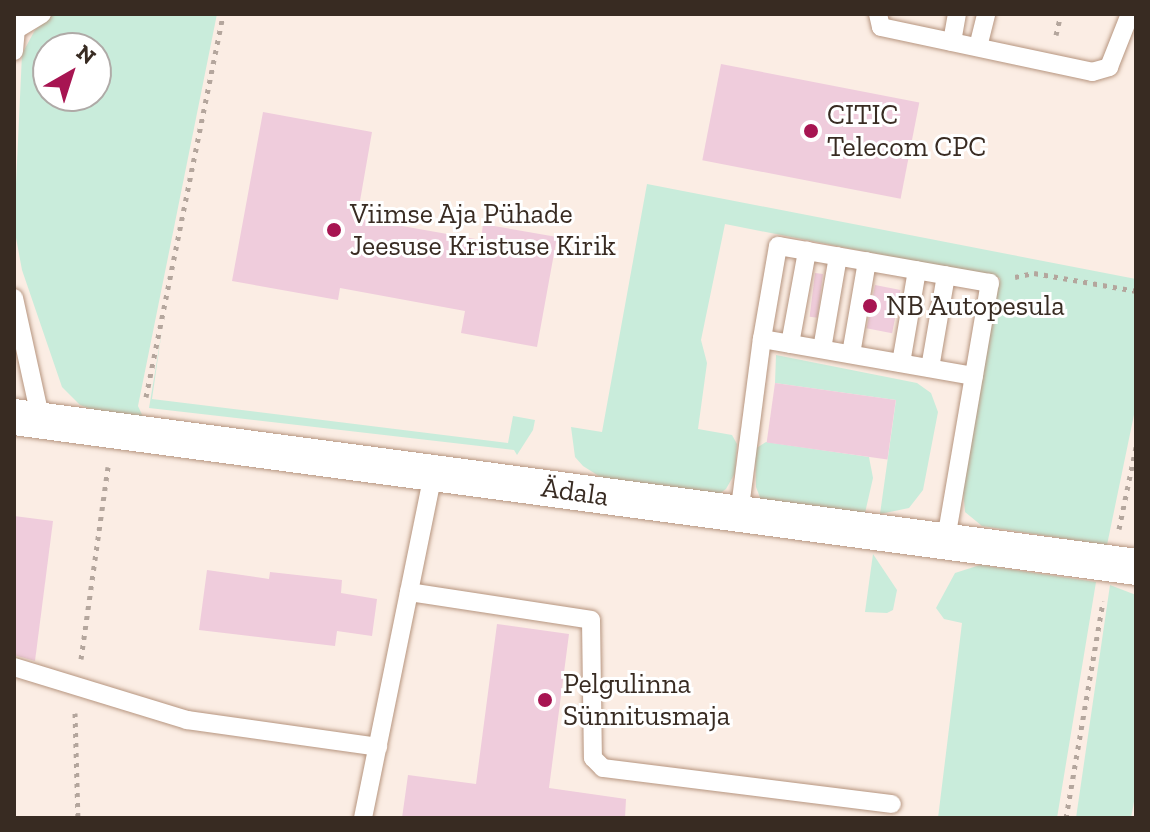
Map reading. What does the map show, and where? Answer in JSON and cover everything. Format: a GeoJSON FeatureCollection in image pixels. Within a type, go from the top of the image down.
{"type":"FeatureCollection","features":[{"type":"Feature","properties":{"kind":"street","name":"Ädala"},"geometry":{"type":"LineString","coordinates":[[28,419],[945,545],[1124,565]]}},
{"type":"Feature","properties":{"kind":"lane"},"geometry":{"type":"LineString","coordinates":[[14,51],[17,22],[42,14]]}},
{"type":"Feature","properties":{"kind":"lane"},"geometry":{"type":"LineString","coordinates":[[878,14],[881,27],[1092,72],[1109,67],[1130,14]]}},
{"type":"Feature","properties":{"kind":"lane"},"geometry":{"type":"LineString","coordinates":[[912,33],[916,14]]}},
{"type":"Feature","properties":{"kind":"lane"},"geometry":{"type":"LineString","coordinates":[[952,42],[957,14]]}},
{"type":"Feature","properties":{"kind":"lane"},"geometry":{"type":"LineString","coordinates":[[978,47],[986,14]]}},
{"type":"Feature","properties":{"kind":"lane"},"geometry":{"type":"LineString","coordinates":[[739,515],[762,339],[778,246],[990,283],[945,545]]}},
{"type":"Feature","properties":{"kind":"lane"},"geometry":{"type":"LineString","coordinates":[[790,344],[807,251]]}},
{"type":"Feature","properties":{"kind":"lane"},"geometry":{"type":"LineString","coordinates":[[822,349],[838,256]]}},
{"type":"Feature","properties":{"kind":"lane"},"geometry":{"type":"LineString","coordinates":[[851,354],[867,261]]}},
{"type":"Feature","properties":{"kind":"lane"},"geometry":{"type":"LineString","coordinates":[[901,363],[917,270]]}},
{"type":"Feature","properties":{"kind":"lane"},"geometry":{"type":"LineString","coordinates":[[930,368],[946,275]]}},
{"type":"Feature","properties":{"kind":"lane"},"geometry":{"type":"LineString","coordinates":[[14,298],[28,419]]}},
{"type":"Feature","properties":{"kind":"lane"},"geometry":{"type":"LineString","coordinates":[[762,339],[974,376]]}},
{"type":"Feature","properties":{"kind":"lane"},"geometry":{"type":"LineString","coordinates":[[363,818],[433,473]]}},
{"type":"Feature","properties":{"kind":"lane"},"geometry":{"type":"LineString","coordinates":[[409,592],[591,620],[593,758],[603,768],[892,804]]}},
{"type":"Feature","properties":{"kind":"lane"},"geometry":{"type":"LineString","coordinates":[[14,667],[187,720],[378,747]]}},
{"type":"Feature","properties":{"kind":"path"},"geometry":{"type":"LineString","coordinates":[[78,818],[77,685],[130,432],[144,407],[223,14]]}},
{"type":"Feature","properties":{"kind":"path"},"geometry":{"type":"LineString","coordinates":[[990,283],[1034,273],[1136,291]]}},
{"type":"Feature","properties":{"kind":"path"},"geometry":{"type":"LineString","coordinates":[[1066,818],[1124,565],[1136,447]]}},
{"type":"Feature","properties":{"kind":"green space"},"geometry":{"type":"Polygon","coordinates":[[[54,14],[217,14],[138,406],[144,419],[102,413],[80,405],[62,387],[22,270],[14,227],[22,54],[32,36],[32,112],[112,112],[112,32],[34,32],[54,14]]]}},
{"type":"Feature","properties":{"kind":"green space"},"geometry":{"type":"Polygon","coordinates":[[[647,184],[1136,279],[1136,405],[1107,545],[982,526],[965,512],[962,480],[1000,278],[725,224],[701,340],[707,363],[698,429],[732,435],[737,444],[735,473],[726,489],[716,496],[602,478],[583,466],[575,457],[571,427],[602,432],[647,184]]]}},
{"type":"Feature","properties":{"kind":"green space"},"geometry":{"type":"Polygon","coordinates":[[[162,330],[152,399],[508,443],[513,416],[535,420],[533,430],[517,455],[514,450],[149,408],[162,330]]]}},
{"type":"Feature","properties":{"kind":"green space"},"geometry":{"type":"Polygon","coordinates":[[[776,355],[917,383],[931,393],[938,412],[923,490],[909,508],[880,514],[896,400],[775,383],[776,355]]]}},
{"type":"Feature","properties":{"kind":"green space"},"geometry":{"type":"Polygon","coordinates":[[[766,442],[869,457],[873,478],[865,513],[761,500],[756,487],[755,449],[766,442]]]}},
{"type":"Feature","properties":{"kind":"green space"},"geometry":{"type":"Polygon","coordinates":[[[873,554],[897,590],[893,610],[887,613],[865,612],[873,554]]]}},
{"type":"Feature","properties":{"kind":"green space"},"geometry":{"type":"Polygon","coordinates":[[[980,565],[1096,582],[1057,818],[938,818],[962,623],[944,619],[936,608],[955,573],[980,565]]]}},
{"type":"Feature","properties":{"kind":"green space"},"geometry":{"type":"Polygon","coordinates":[[[1110,585],[1136,595],[1136,791],[1131,818],[1076,818],[1110,585]]]}},
{"type":"Feature","properties":{"kind":"building","name":"CITIC Telecom CPC"},"geometry":{"type":"Polygon","coordinates":[[[721,64],[919,103],[901,199],[702,160],[721,64]]]}},
{"type":"Feature","properties":{"kind":"building","name":"Viimse Aja Pühade Jeesuse Kristuse Kirik"},"geometry":{"type":"Polygon","coordinates":[[[263,112],[372,132],[357,218],[481,240],[483,224],[557,237],[537,347],[461,333],[465,311],[340,288],[338,300],[232,281],[263,112]]]}},
{"type":"Feature","properties":{"kind":"building"},"geometry":{"type":"Polygon","coordinates":[[[815,273],[823,274],[818,318],[810,317],[815,273]]]}},
{"type":"Feature","properties":{"kind":"building"},"geometry":{"type":"Polygon","coordinates":[[[875,285],[901,290],[892,333],[867,328],[875,285]]]}},
{"type":"Feature","properties":{"kind":"building"},"geometry":{"type":"Polygon","coordinates":[[[775,383],[896,400],[887,459],[767,442],[775,383]]]}},
{"type":"Feature","properties":{"kind":"building"},"geometry":{"type":"Polygon","coordinates":[[[14,516],[53,521],[35,661],[14,655],[14,516]]]}},
{"type":"Feature","properties":{"kind":"building"},"geometry":{"type":"Polygon","coordinates":[[[207,570],[269,579],[270,572],[342,580],[341,593],[377,599],[372,636],[337,631],[335,646],[199,630],[207,570]]]}},
{"type":"Feature","properties":{"kind":"building","name":"Pelgulinna Sünnitusmaja"},"geometry":{"type":"Polygon","coordinates":[[[497,624],[569,634],[549,788],[626,799],[625,818],[402,818],[408,775],[476,784],[497,624]]]}},
{"type":"Feature","properties":{"kind":"place","name":"CITIC Telecom CPC"},"geometry":{"type":"Point","coordinates":[811,131]}},
{"type":"Feature","properties":{"kind":"place","name":"Viimse Aja Pühade Jeesuse Kristuse Kirik"},"geometry":{"type":"Point","coordinates":[334,230]}},
{"type":"Feature","properties":{"kind":"place","name":"NB Autopesula"},"geometry":{"type":"Point","coordinates":[870,306]}},
{"type":"Feature","properties":{"kind":"place","name":"Pelgulinna Sünnitusmaja"},"geometry":{"type":"Point","coordinates":[545,700]}}]}
